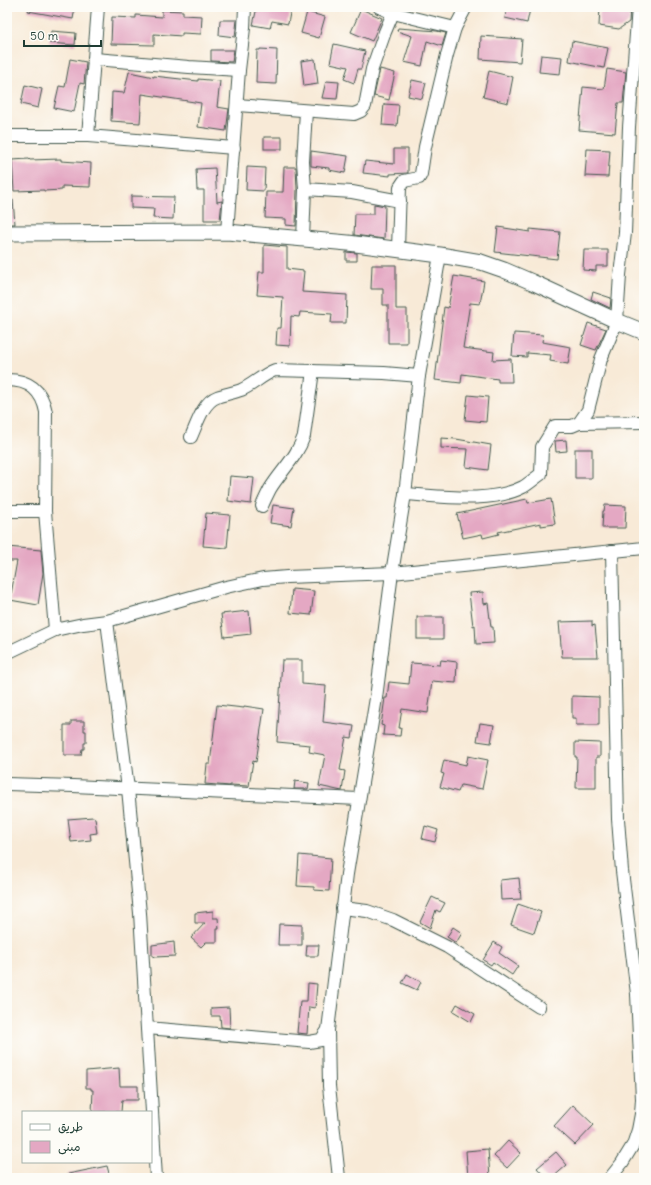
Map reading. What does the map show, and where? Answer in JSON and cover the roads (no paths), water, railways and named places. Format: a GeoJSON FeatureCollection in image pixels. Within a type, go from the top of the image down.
{"type":"FeatureCollection","features":[{"type":"Feature","properties":{"kind":"street"},"geometry":{"type":"LineString","coordinates":[[88,136],[98,7]]}},
{"type":"Feature","properties":{"kind":"street"},"geometry":{"type":"LineString","coordinates":[[227,232],[245,7]]}},
{"type":"Feature","properties":{"kind":"street"},"geometry":{"type":"LineString","coordinates":[[379,7],[393,13],[455,28]]}},
{"type":"Feature","properties":{"kind":"street"},"geometry":{"type":"LineString","coordinates":[[398,249],[400,187],[404,181],[419,178],[422,174],[425,147],[455,28],[466,7]]}},
{"type":"Feature","properties":{"kind":"street"},"geometry":{"type":"LineString","coordinates":[[580,423],[588,410],[601,359],[617,321],[625,233],[629,128],[638,7]]}},
{"type":"Feature","properties":{"kind":"street"},"geometry":{"type":"LineString","coordinates":[[237,105],[354,114],[361,111],[365,106],[372,69],[384,32],[393,13]]}},
{"type":"Feature","properties":{"kind":"street"},"geometry":{"type":"LineString","coordinates":[[95,59],[239,70]]}},
{"type":"Feature","properties":{"kind":"street"},"geometry":{"type":"LineString","coordinates":[[304,239],[305,189],[303,162],[306,111]]}},
{"type":"Feature","properties":{"kind":"street"},"geometry":{"type":"LineString","coordinates":[[7,136],[88,136],[234,148]]}},
{"type":"Feature","properties":{"kind":"street"},"geometry":{"type":"LineString","coordinates":[[305,189],[352,192],[400,201]]}},
{"type":"Feature","properties":{"kind":"street"},"geometry":{"type":"LineString","coordinates":[[7,233],[227,232],[398,249],[440,255],[481,262],[504,270],[644,332]]}},
{"type":"Feature","properties":{"kind":"street"},"geometry":{"type":"LineString","coordinates":[[339,1178],[329,1086],[328,1030],[342,908],[376,698],[392,573],[405,494],[419,376],[440,255]]}},
{"type":"Feature","properties":{"kind":"street"},"geometry":{"type":"LineString","coordinates":[[191,437],[205,407],[216,397],[242,390],[266,373],[275,370],[384,373],[419,376]]}},
{"type":"Feature","properties":{"kind":"street"},"geometry":{"type":"LineString","coordinates":[[262,506],[270,489],[297,453],[301,445],[304,436],[313,371]]}},
{"type":"Feature","properties":{"kind":"street"},"geometry":{"type":"LineString","coordinates":[[7,380],[14,380],[28,384],[36,390],[44,400],[46,412],[45,511],[55,630]]}},
{"type":"Feature","properties":{"kind":"street"},"geometry":{"type":"LineString","coordinates":[[405,494],[471,497],[493,495],[512,491],[524,486],[541,474],[542,447],[555,426],[572,426],[580,423],[644,422]]}},
{"type":"Feature","properties":{"kind":"street"},"geometry":{"type":"LineString","coordinates":[[7,511],[45,511]]}},
{"type":"Feature","properties":{"kind":"street"},"geometry":{"type":"LineString","coordinates":[[7,653],[55,630],[107,621],[244,582],[287,577],[392,573],[644,548]]}},
{"type":"Feature","properties":{"kind":"street"},"geometry":{"type":"LineString","coordinates":[[610,1178],[622,1163],[633,1145],[638,1130],[642,1099],[641,994],[622,871],[618,819],[612,551]]}},
{"type":"Feature","properties":{"kind":"street"},"geometry":{"type":"LineString","coordinates":[[107,621],[128,789],[140,913],[152,1111]]}},
{"type":"Feature","properties":{"kind":"street"},"geometry":{"type":"LineString","coordinates":[[7,784],[359,799]]}},
{"type":"Feature","properties":{"kind":"street"},"geometry":{"type":"LineString","coordinates":[[342,908],[367,911],[393,920],[447,947],[539,1006]]}},
{"type":"Feature","properties":{"kind":"street"},"geometry":{"type":"LineString","coordinates":[[147,1028],[309,1042],[321,1040],[328,1030]]}},
{"type":"Feature","properties":{"kind":"street"},"geometry":{"type":"LineString","coordinates":[[152,1111],[156,1178]]}}]}
